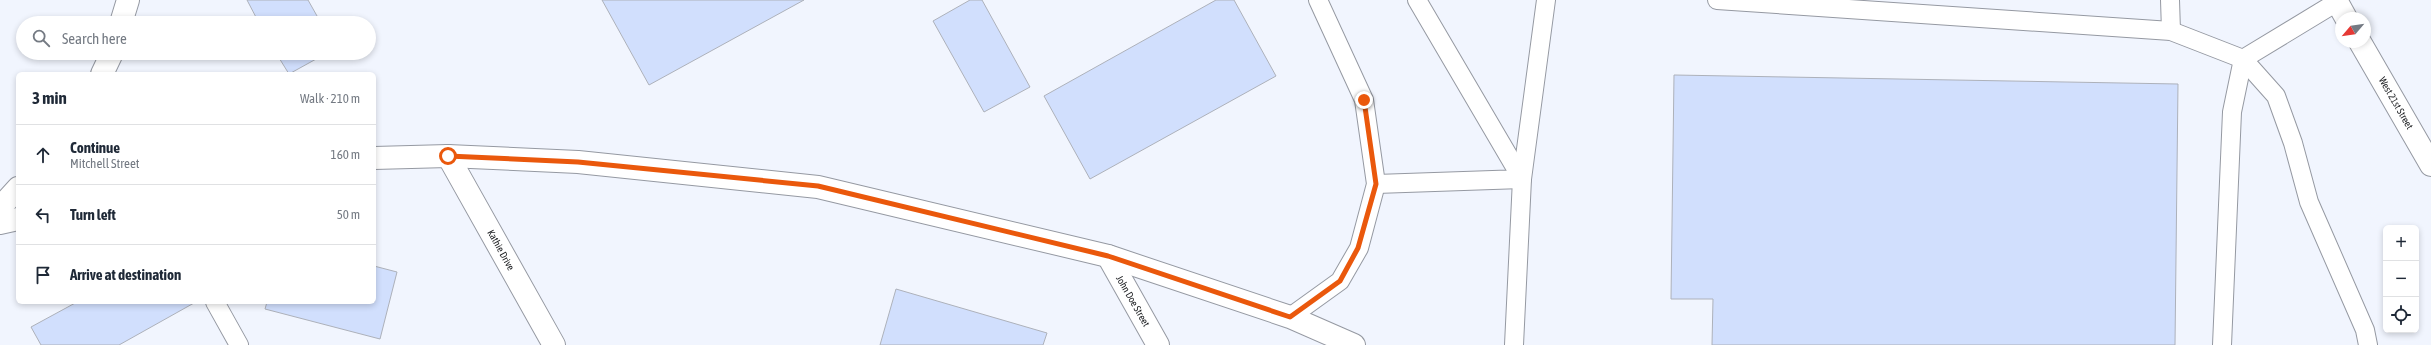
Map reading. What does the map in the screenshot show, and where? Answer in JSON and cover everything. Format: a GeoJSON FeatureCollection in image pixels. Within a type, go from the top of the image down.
{"type":"FeatureCollection","features":[{"type":"Feature","properties":{"kind":"street"},"geometry":{"type":"LineString","coordinates":[[123,16],[128,0]]}},
{"type":"Feature","properties":{"kind":"street","name":"West 21st Street"},"geometry":{"type":"LineString","coordinates":[[2363,48],[2431,165]]}},
{"type":"Feature","properties":{"kind":"street"},"geometry":{"type":"LineString","coordinates":[[376,158],[448,156],[578,162],[818,186],[1108,256],[1290,317],[1354,345]]}},
{"type":"Feature","properties":{"kind":"street","name":"Kathie Drive"},"geometry":{"type":"LineString","coordinates":[[448,156],[554,345]]}},
{"type":"Feature","properties":{"kind":"street"},"geometry":{"type":"LineString","coordinates":[[0,208],[16,190]]}},
{"type":"Feature","properties":{"kind":"street"},"geometry":{"type":"LineString","coordinates":[[0,223],[16,219]]}},
{"type":"Feature","properties":{"kind":"street","name":"John Doe Street"},"geometry":{"type":"LineString","coordinates":[[1108,256],[1158,345]]}},
{"type":"Feature","properties":{"kind":"lane"},"geometry":{"type":"LineString","coordinates":[[1290,317],[1340,281],[1358,248],[1376,184],[1364,100],[1318,0]]}},
{"type":"Feature","properties":{"kind":"lane"},"geometry":{"type":"LineString","coordinates":[[1417,0],[1522,179]]}},
{"type":"Feature","properties":{"kind":"lane"},"geometry":{"type":"LineString","coordinates":[[1514,345],[1522,179],[1546,0]]}},
{"type":"Feature","properties":{"kind":"lane"},"geometry":{"type":"LineString","coordinates":[[1717,0],[2171,31],[2243,59],[2276,96],[2293,143],[2309,202],[2365,330],[2368,345]]}},
{"type":"Feature","properties":{"kind":"lane"},"geometry":{"type":"LineString","coordinates":[[2170,0],[2171,31]]}},
{"type":"Feature","properties":{"kind":"lane"},"geometry":{"type":"LineString","coordinates":[[2243,59],[2340,7]]}},
{"type":"Feature","properties":{"kind":"lane"},"geometry":{"type":"LineString","coordinates":[[2222,345],[2232,112],[2243,59]]}},
{"type":"Feature","properties":{"kind":"lane"},"geometry":{"type":"LineString","coordinates":[[1376,184],[1522,179]]}},
{"type":"Feature","properties":{"kind":"lane"},"geometry":{"type":"LineString","coordinates":[[216,304],[239,345]]}},
{"type":"Feature","properties":{"kind":"building"},"geometry":{"type":"Polygon","coordinates":[[[247,0],[308,0],[317,16],[255,16],[247,0]]]}},
{"type":"Feature","properties":{"kind":"building"},"geometry":{"type":"Polygon","coordinates":[[[602,0],[804,0],[649,85],[602,0]]]}},
{"type":"Feature","properties":{"kind":"building"},"geometry":{"type":"Polygon","coordinates":[[[970,0],[982,0],[1030,87],[984,112],[933,21],[970,0]]]}},
{"type":"Feature","properties":{"kind":"building"},"geometry":{"type":"Polygon","coordinates":[[[1216,0],[1234,0],[1276,76],[1090,179],[1044,96],[1216,0]]]}},
{"type":"Feature","properties":{"kind":"building"},"geometry":{"type":"Polygon","coordinates":[[[280,60],[314,60],[293,72],[288,72],[280,60]]]}},
{"type":"Feature","properties":{"kind":"building"},"geometry":{"type":"Polygon","coordinates":[[[1674,75],[2178,84],[2175,345],[1712,345],[1713,299],[1671,299],[1674,75]]]}},
{"type":"Feature","properties":{"kind":"building"},"geometry":{"type":"Polygon","coordinates":[[[376,267],[397,272],[380,339],[265,309],[266,304],[376,304],[376,267]]]}},
{"type":"Feature","properties":{"kind":"building"},"geometry":{"type":"Polygon","coordinates":[[[896,289],[1047,333],[1043,345],[880,345],[896,289]]]}},
{"type":"Feature","properties":{"kind":"building"},"geometry":{"type":"Polygon","coordinates":[[[73,304],[192,304],[119,345],[41,345],[31,327],[73,304]]]}},
{"type":"Feature","properties":{"kind":"route"},"geometry":{"type":"LineString","coordinates":[[448,156],[578,162],[818,186],[1108,256],[1290,317],[1340,281],[1358,248],[1376,184],[1364,100]]}}]}
